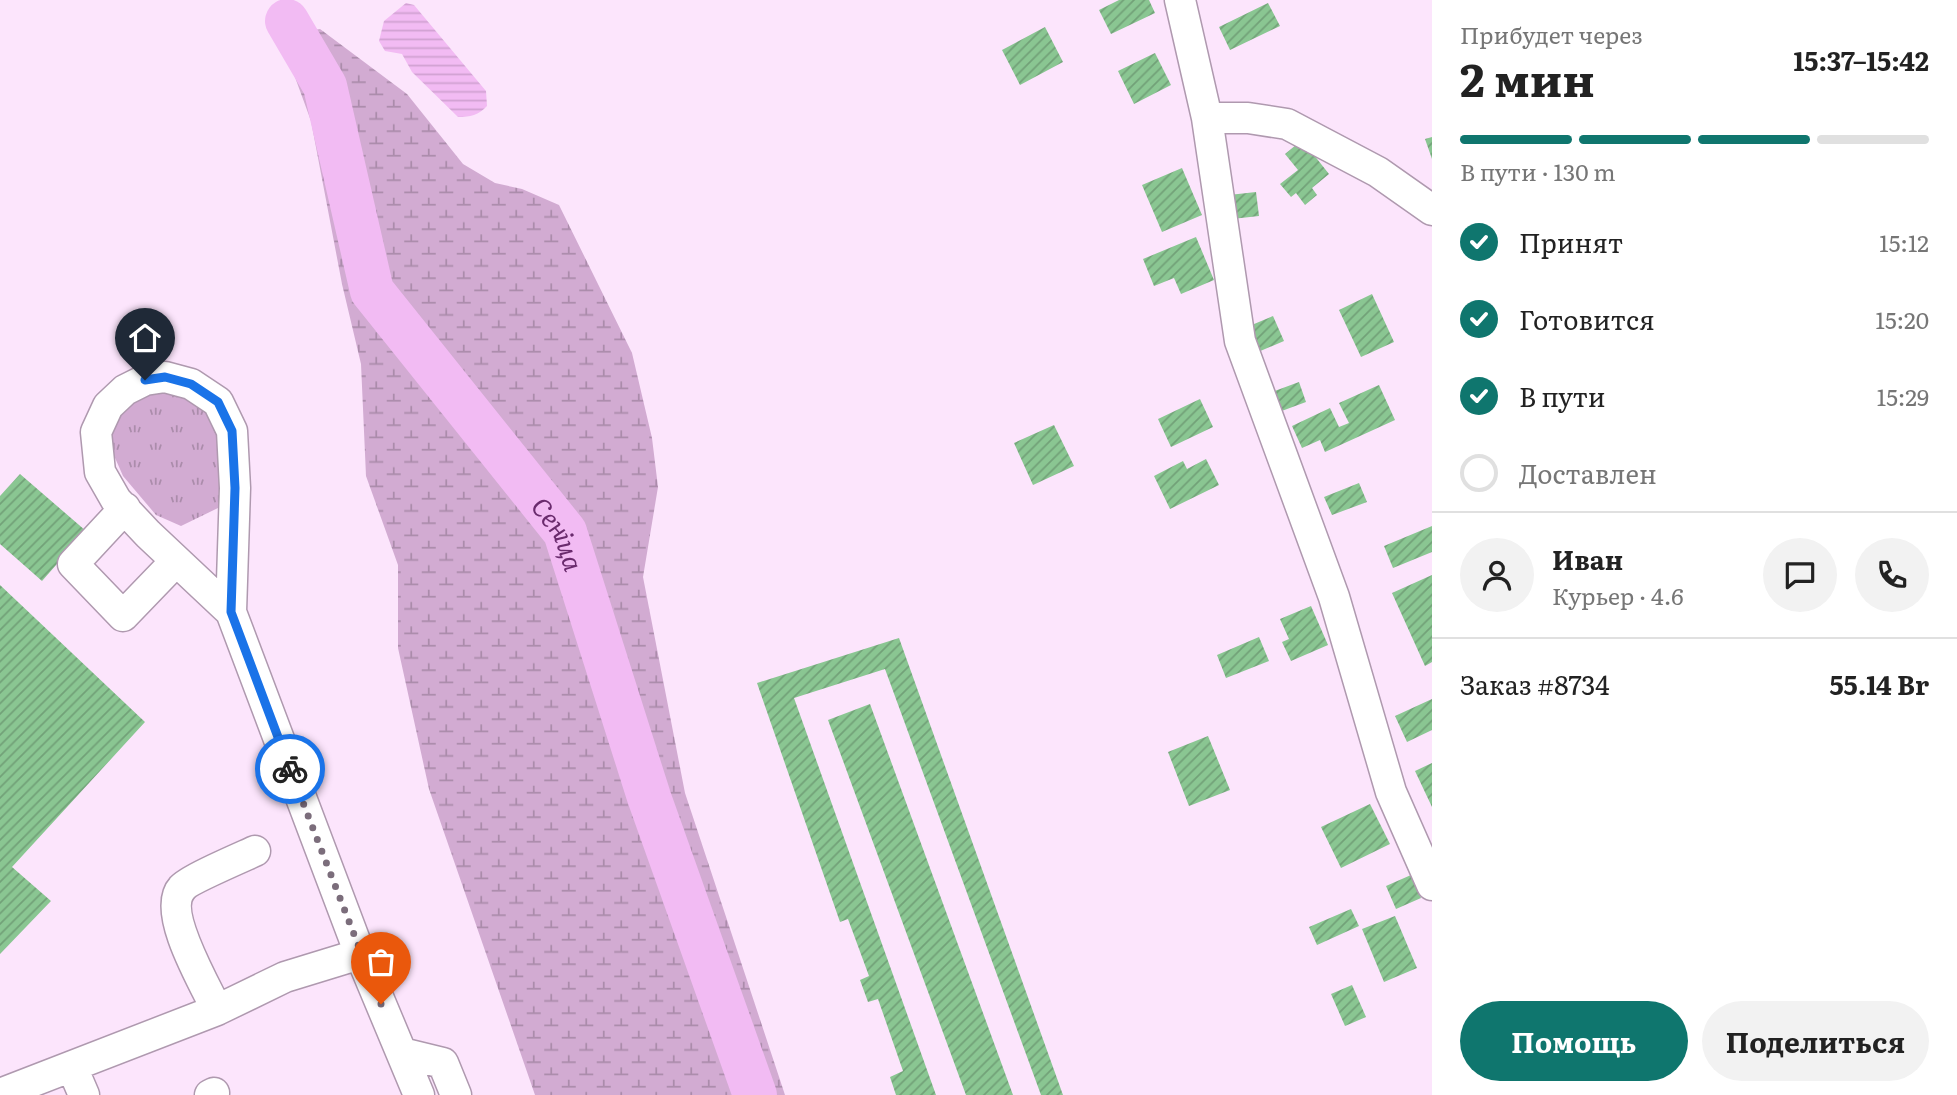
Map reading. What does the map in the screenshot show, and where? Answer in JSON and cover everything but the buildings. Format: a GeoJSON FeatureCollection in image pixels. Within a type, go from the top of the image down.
{"type":"FeatureCollection","features":[{"type":"Feature","properties":{"kind":"street"},"geometry":{"type":"LineString","coordinates":[[1180,0],[1207,118],[1240,341],[1334,597],[1391,792],[1432,885]]}},
{"type":"Feature","properties":{"kind":"street"},"geometry":{"type":"LineString","coordinates":[[1207,118],[1248,118],[1287,124],[1378,172],[1432,210]]}},
{"type":"Feature","properties":{"kind":"street"},"geometry":{"type":"LineString","coordinates":[[231,612],[176,561],[116,499],[100,472],[96,432],[108,406],[125,390],[145,380],[165,377],[191,384],[218,402],[232,431],[235,488],[231,612],[360,954],[419,1095]]}},
{"type":"Feature","properties":{"kind":"street"},"geometry":{"type":"LineString","coordinates":[[125,508],[73,564],[123,615],[176,561]]}},
{"type":"Feature","properties":{"kind":"street"},"geometry":{"type":"LineString","coordinates":[[217,1010],[179,929],[176,900],[182,887],[255,851]]}},
{"type":"Feature","properties":{"kind":"street"},"geometry":{"type":"LineString","coordinates":[[0,1094],[217,1010],[285,977],[360,954]]}},
{"type":"Feature","properties":{"kind":"street"},"geometry":{"type":"LineString","coordinates":[[402,1053],[443,1063],[456,1095]]}},
{"type":"Feature","properties":{"kind":"street"},"geometry":{"type":"LineString","coordinates":[[72,1067],[84,1095]]}},
{"type":"Feature","properties":{"kind":"green space"},"geometry":{"type":"Polygon","coordinates":[[[320,29],[407,94],[463,164],[495,183],[522,189],[559,205],[632,353],[652,438],[658,487],[643,577],[685,793],[785,1095],[535,1095],[429,789],[398,648],[398,565],[366,476],[361,364],[342,284],[311,121],[288,58],[291,43],[302,32],[320,29]]]}},
{"type":"Feature","properties":{"kind":"green space"},"geometry":{"type":"Polygon","coordinates":[[[183,387],[222,428],[224,485],[218,508],[181,526],[156,515],[123,476],[112,451],[109,435],[117,414],[132,397],[183,387]]]}},
{"type":"Feature","properties":{"kind":"shaded area"},"geometry":{"type":"Polygon","coordinates":[[[406,3],[414,5],[486,91],[487,106],[481,112],[458,117],[412,72],[402,54],[385,51],[379,41],[384,21],[406,3]]]}},
{"type":"Feature","properties":{"kind":"waterway","name":"Сеніца"},"geometry":{"type":"LineString","coordinates":[[287,21],[325,86],[372,291],[565,532],[649,797],[755,1095]]}},
{"type":"Feature","properties":{"kind":"way so far"},"geometry":{"type":"LineString","coordinates":[[290,769],[381,1004]]}},
{"type":"Feature","properties":{"kind":"route"},"geometry":{"type":"LineString","coordinates":[[145,380],[165,377],[191,384],[218,402],[232,431],[235,488],[231,612],[290,769]]}}]}
